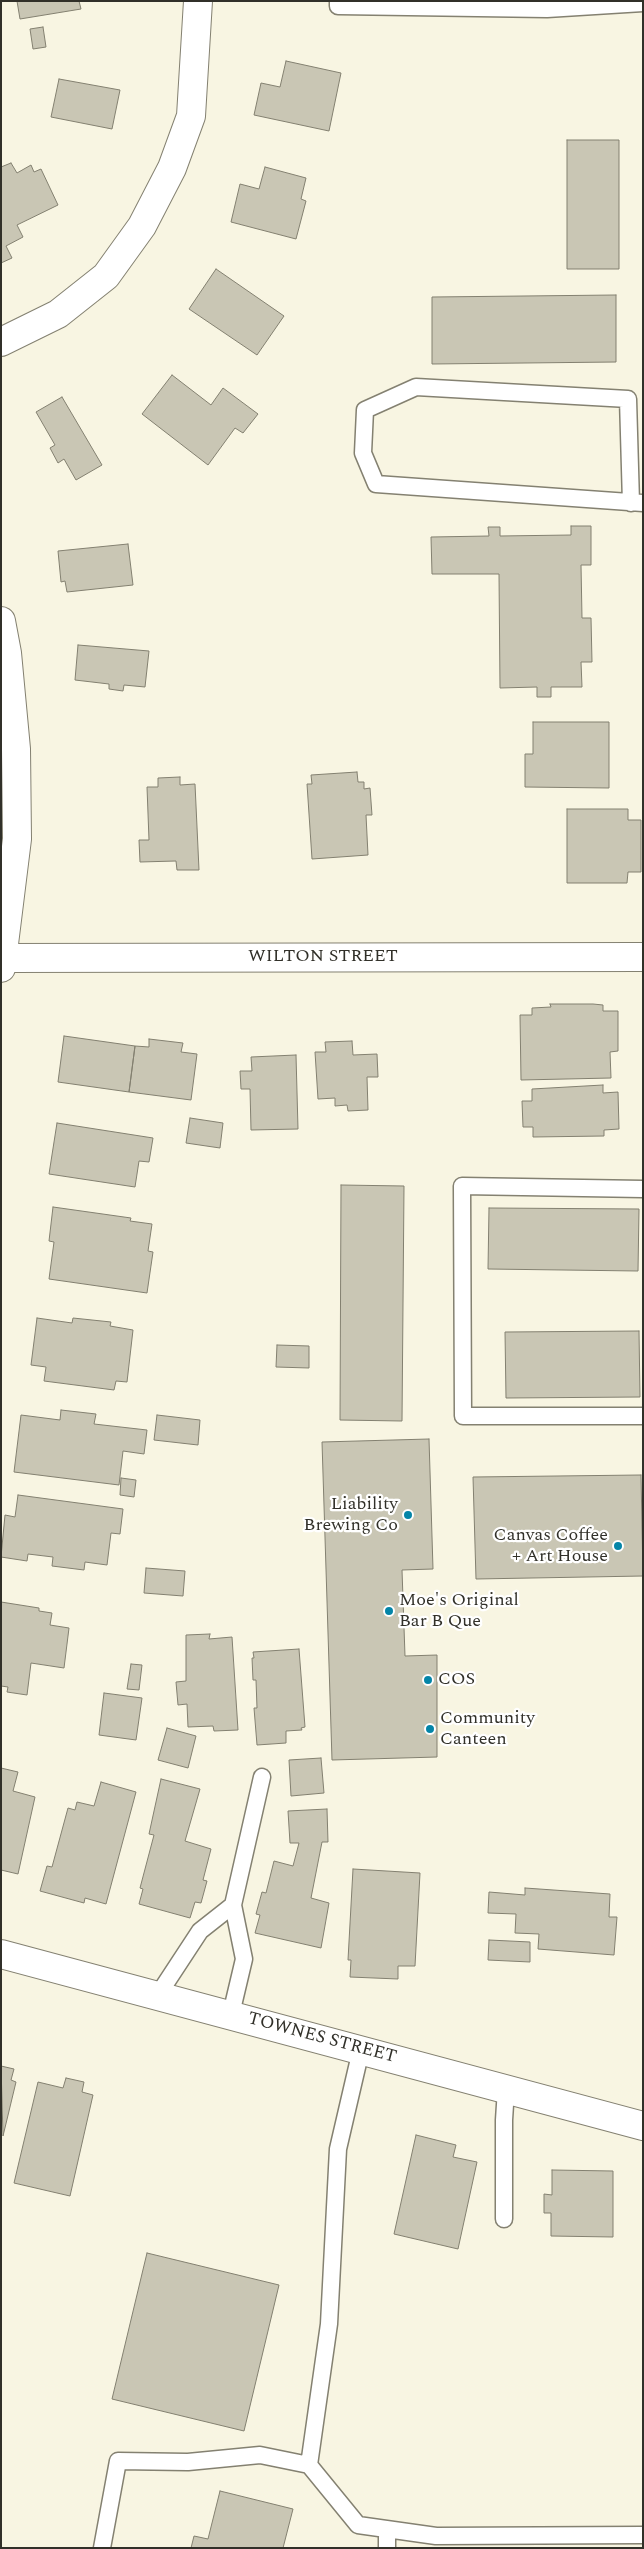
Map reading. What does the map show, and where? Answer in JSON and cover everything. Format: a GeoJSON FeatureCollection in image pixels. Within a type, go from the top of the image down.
{"type":"FeatureCollection","features":[{"type":"Feature","properties":{"kind":"street"},"geometry":{"type":"LineString","coordinates":[[1,342],[58,314],[106,276],[142,226],[172,168],[191,116],[198,1]]}},
{"type":"Feature","properties":{"kind":"street"},"geometry":{"type":"LineString","coordinates":[[1,620],[7,653],[16,749],[16,829],[2,963]]}},
{"type":"Feature","properties":{"kind":"street","name":"WILTON STREET"},"geometry":{"type":"LineString","coordinates":[[2,963],[643,957]]}},
{"type":"Feature","properties":{"kind":"street","name":"TOWNES STREET"},"geometry":{"type":"LineString","coordinates":[[1,1954],[231,2014],[643,2126]]}},
{"type":"Feature","properties":{"kind":"lane"},"geometry":{"type":"LineString","coordinates":[[338,1],[338,6],[547,9],[643,3]]}},
{"type":"Feature","properties":{"kind":"lane"},"geometry":{"type":"LineString","coordinates":[[416,388],[628,399],[637,503],[376,484],[363,453],[365,410],[416,388]]}},
{"type":"Feature","properties":{"kind":"lane"},"geometry":{"type":"LineString","coordinates":[[643,1189],[462,1186],[463,1416],[643,1416]]}},
{"type":"Feature","properties":{"kind":"lane"},"geometry":{"type":"LineString","coordinates":[[231,2014],[244,1959],[233,1905],[262,1777]]}},
{"type":"Feature","properties":{"kind":"lane"},"geometry":{"type":"LineString","coordinates":[[158,1995],[200,1931],[233,1905]]}},
{"type":"Feature","properties":{"kind":"lane"},"geometry":{"type":"LineString","coordinates":[[309,2465],[329,2324],[338,2148],[361,2050]]}},
{"type":"Feature","properties":{"kind":"lane"},"geometry":{"type":"LineString","coordinates":[[504,2219],[504,2120],[506,2089]]}},
{"type":"Feature","properties":{"kind":"lane"},"geometry":{"type":"LineString","coordinates":[[102,2548],[118,2461],[188,2462],[260,2455],[309,2465],[358,2525],[436,2536],[643,2535]]}},
{"type":"Feature","properties":{"kind":"lane"},"geometry":{"type":"LineString","coordinates":[[387,2548],[388,2529]]}},
{"type":"Feature","properties":{"kind":"building"},"geometry":{"type":"Polygon","coordinates":[[[17,1],[79,1],[81,9],[20,19],[17,1]]]}},
{"type":"Feature","properties":{"kind":"building"},"geometry":{"type":"Polygon","coordinates":[[[43,27],[46,47],[33,49],[30,29],[43,27]]]}},
{"type":"Feature","properties":{"kind":"building"},"geometry":{"type":"Polygon","coordinates":[[[286,61],[341,73],[329,131],[254,115],[261,83],[280,87],[286,61]]]}},
{"type":"Feature","properties":{"kind":"building"},"geometry":{"type":"Polygon","coordinates":[[[59,79],[120,90],[112,129],[51,117],[59,79]]]}},
{"type":"Feature","properties":{"kind":"building"},"geometry":{"type":"Polygon","coordinates":[[[567,140],[619,140],[619,269],[567,269],[567,140]]]}},
{"type":"Feature","properties":{"kind":"building"},"geometry":{"type":"Polygon","coordinates":[[[11,163],[17,173],[31,165],[34,172],[41,169],[58,205],[17,225],[23,237],[6,246],[12,258],[1,263],[1,167],[11,163]]]}},
{"type":"Feature","properties":{"kind":"building"},"geometry":{"type":"Polygon","coordinates":[[[265,167],[306,178],[301,199],[306,201],[296,239],[231,222],[240,184],[259,189],[265,167]]]}},
{"type":"Feature","properties":{"kind":"building"},"geometry":{"type":"Polygon","coordinates":[[[216,269],[284,316],[257,355],[189,309],[216,269]]]}},
{"type":"Feature","properties":{"kind":"building"},"geometry":{"type":"Polygon","coordinates":[[[616,295],[616,362],[432,364],[432,297],[616,295]]]}},
{"type":"Feature","properties":{"kind":"building"},"geometry":{"type":"Polygon","coordinates":[[[172,375],[211,405],[223,388],[258,414],[243,433],[235,428],[208,465],[142,414],[172,375]]]}},
{"type":"Feature","properties":{"kind":"building"},"geometry":{"type":"Polygon","coordinates":[[[62,397],[102,465],[76,480],[64,459],[58,463],[50,448],[55,445],[36,412],[62,397]]]}},
{"type":"Feature","properties":{"kind":"building"},"geometry":{"type":"Polygon","coordinates":[[[571,526],[591,526],[591,565],[581,565],[582,618],[591,618],[592,662],[581,662],[582,687],[551,687],[551,697],[537,697],[537,687],[500,688],[499,574],[432,574],[431,537],[489,536],[488,527],[500,527],[500,536],[571,535],[571,526]]]}},
{"type":"Feature","properties":{"kind":"building"},"geometry":{"type":"Polygon","coordinates":[[[128,544],[133,585],[67,592],[65,581],[61,582],[58,551],[128,544]]]}},
{"type":"Feature","properties":{"kind":"building"},"geometry":{"type":"Polygon","coordinates":[[[78,645],[149,651],[145,687],[124,685],[123,691],[109,689],[109,684],[75,680],[78,645]]]}},
{"type":"Feature","properties":{"kind":"building"},"geometry":{"type":"Polygon","coordinates":[[[533,722],[609,722],[609,788],[525,787],[525,754],[533,754],[533,722]]]}},
{"type":"Feature","properties":{"kind":"building"},"geometry":{"type":"Polygon","coordinates":[[[357,772],[358,782],[364,782],[364,789],[370,788],[372,815],[366,815],[368,855],[312,859],[307,784],[312,784],[311,775],[357,772]]]}},
{"type":"Feature","properties":{"kind":"building"},"geometry":{"type":"Polygon","coordinates":[[[180,777],[180,785],[195,784],[199,870],[177,870],[176,861],[140,862],[139,840],[149,840],[147,787],[158,787],[158,778],[180,777]]]}},
{"type":"Feature","properties":{"kind":"building"},"geometry":{"type":"Polygon","coordinates":[[[567,809],[628,809],[628,820],[641,820],[641,872],[628,872],[627,883],[567,883],[567,809]]]}},
{"type":"Feature","properties":{"kind":"building"},"geometry":{"type":"Polygon","coordinates":[[[550,1004],[603,1005],[603,1011],[618,1011],[618,1051],[610,1052],[611,1078],[521,1080],[520,1015],[532,1015],[532,1008],[551,1007],[550,1004]]]}},
{"type":"Feature","properties":{"kind":"building"},"geometry":{"type":"Polygon","coordinates":[[[64,1036],[135,1046],[129,1092],[58,1082],[64,1036]]]}},
{"type":"Feature","properties":{"kind":"building"},"geometry":{"type":"Polygon","coordinates":[[[149,1039],[183,1043],[181,1052],[197,1054],[191,1100],[129,1092],[135,1046],[149,1047],[149,1039]]]}},
{"type":"Feature","properties":{"kind":"building"},"geometry":{"type":"Polygon","coordinates":[[[352,1041],[353,1055],[377,1054],[378,1077],[367,1077],[368,1110],[348,1111],[347,1105],[335,1106],[335,1098],[318,1099],[315,1052],[326,1052],[325,1042],[352,1041]]]}},
{"type":"Feature","properties":{"kind":"building"},"geometry":{"type":"Polygon","coordinates":[[[296,1055],[298,1129],[251,1130],[250,1089],[241,1089],[240,1071],[252,1071],[251,1057],[296,1055]]]}},
{"type":"Feature","properties":{"kind":"building"},"geometry":{"type":"Polygon","coordinates":[[[603,1085],[603,1093],[618,1092],[619,1129],[604,1130],[604,1136],[533,1137],[533,1127],[523,1127],[522,1101],[532,1101],[532,1089],[603,1085]]]}},
{"type":"Feature","properties":{"kind":"building"},"geometry":{"type":"Polygon","coordinates":[[[190,1118],[223,1123],[220,1148],[186,1143],[190,1118]]]}},
{"type":"Feature","properties":{"kind":"building"},"geometry":{"type":"Polygon","coordinates":[[[57,1123],[153,1138],[149,1162],[139,1161],[135,1187],[49,1174],[57,1123]]]}},
{"type":"Feature","properties":{"kind":"building"},"geometry":{"type":"Polygon","coordinates":[[[341,1185],[404,1186],[402,1421],[340,1420],[341,1185]]]}},
{"type":"Feature","properties":{"kind":"building"},"geometry":{"type":"Polygon","coordinates":[[[53,1207],[131,1218],[130,1221],[152,1224],[148,1251],[153,1252],[147,1293],[49,1279],[54,1242],[49,1241],[53,1207]]]}},
{"type":"Feature","properties":{"kind":"building"},"geometry":{"type":"Polygon","coordinates":[[[489,1208],[639,1209],[638,1271],[488,1269],[489,1208]]]}},
{"type":"Feature","properties":{"kind":"building"},"geometry":{"type":"Polygon","coordinates":[[[37,1318],[72,1323],[73,1318],[111,1322],[110,1326],[133,1330],[127,1382],[116,1381],[114,1390],[44,1381],[46,1367],[31,1365],[37,1318]]]}},
{"type":"Feature","properties":{"kind":"building"},"geometry":{"type":"Polygon","coordinates":[[[639,1331],[640,1397],[506,1398],[505,1332],[639,1331]]]}},
{"type":"Feature","properties":{"kind":"building"},"geometry":{"type":"Polygon","coordinates":[[[277,1345],[309,1346],[309,1368],[276,1367],[277,1345]]]}},
{"type":"Feature","properties":{"kind":"building"},"geometry":{"type":"Polygon","coordinates":[[[61,1410],[96,1414],[94,1424],[147,1430],[144,1454],[123,1451],[119,1485],[14,1472],[21,1415],[60,1420],[61,1410]]]}},
{"type":"Feature","properties":{"kind":"building"},"geometry":{"type":"Polygon","coordinates":[[[157,1415],[200,1420],[198,1445],[154,1440],[157,1415]]]}},
{"type":"Feature","properties":{"kind":"building"},"geometry":{"type":"Polygon","coordinates":[[[429,1439],[433,1569],[402,1570],[405,1656],[437,1655],[437,1757],[332,1760],[322,1442],[429,1439]]]}},
{"type":"Feature","properties":{"kind":"building"},"geometry":{"type":"Polygon","coordinates":[[[641,1475],[643,1576],[476,1579],[473,1477],[641,1475]]]}},
{"type":"Feature","properties":{"kind":"building"},"geometry":{"type":"Polygon","coordinates":[[[121,1478],[136,1480],[134,1497],[120,1495],[121,1478]]]}},
{"type":"Feature","properties":{"kind":"building"},"geometry":{"type":"Polygon","coordinates":[[[18,1495],[123,1509],[120,1534],[111,1533],[107,1565],[85,1562],[84,1570],[52,1566],[53,1557],[28,1554],[27,1561],[1,1557],[5,1515],[15,1517],[18,1495]]]}},
{"type":"Feature","properties":{"kind":"building"},"geometry":{"type":"Polygon","coordinates":[[[146,1568],[185,1571],[183,1596],[144,1593],[146,1568]]]}},
{"type":"Feature","properties":{"kind":"building"},"geometry":{"type":"Polygon","coordinates":[[[1,1602],[39,1608],[39,1611],[52,1613],[50,1625],[69,1628],[64,1668],[31,1663],[27,1695],[7,1692],[8,1687],[1,1686],[1,1602]]]}},
{"type":"Feature","properties":{"kind":"building"},"geometry":{"type":"Polygon","coordinates":[[[210,1634],[209,1639],[232,1637],[238,1730],[214,1731],[213,1726],[188,1727],[187,1704],[178,1705],[176,1682],[186,1681],[186,1635],[210,1634]]]}},
{"type":"Feature","properties":{"kind":"building"},"geometry":{"type":"Polygon","coordinates":[[[299,1649],[305,1727],[301,1728],[302,1730],[286,1731],[286,1743],[257,1745],[254,1708],[257,1708],[256,1680],[253,1680],[253,1652],[299,1649]]]}},
{"type":"Feature","properties":{"kind":"building"},"geometry":{"type":"Polygon","coordinates":[[[131,1664],[142,1665],[139,1690],[127,1689],[131,1664]]]}},
{"type":"Feature","properties":{"kind":"building"},"geometry":{"type":"Polygon","coordinates":[[[104,1693],[142,1698],[136,1740],[99,1735],[104,1693]]]}},
{"type":"Feature","properties":{"kind":"building"},"geometry":{"type":"Polygon","coordinates":[[[167,1728],[196,1736],[188,1768],[158,1760],[167,1728]]]}},
{"type":"Feature","properties":{"kind":"building"},"geometry":{"type":"Polygon","coordinates":[[[321,1758],[324,1793],[291,1796],[289,1760],[321,1758]]]}},
{"type":"Feature","properties":{"kind":"building"},"geometry":{"type":"Polygon","coordinates":[[[1,1768],[18,1772],[13,1791],[35,1797],[18,1874],[1,1870],[1,1768]]]}},
{"type":"Feature","properties":{"kind":"building"},"geometry":{"type":"Polygon","coordinates":[[[161,1779],[200,1789],[185,1841],[211,1849],[203,1880],[207,1881],[201,1903],[195,1902],[190,1918],[139,1904],[143,1889],[140,1888],[154,1835],[149,1834],[161,1779]]]}},
{"type":"Feature","properties":{"kind":"building"},"geometry":{"type":"Polygon","coordinates":[[[101,1782],[136,1792],[106,1904],[85,1898],[84,1903],[40,1891],[47,1866],[52,1867],[68,1808],[75,1810],[77,1802],[94,1806],[101,1782]]]}},
{"type":"Feature","properties":{"kind":"building"},"geometry":{"type":"Polygon","coordinates":[[[327,1809],[328,1842],[322,1842],[311,1898],[329,1903],[321,1948],[255,1933],[260,1915],[256,1914],[262,1892],[266,1893],[274,1861],[293,1866],[299,1843],[290,1843],[288,1811],[327,1809]]]}},
{"type":"Feature","properties":{"kind":"building"},"geometry":{"type":"Polygon","coordinates":[[[353,1869],[420,1873],[415,1966],[398,1966],[398,1979],[350,1977],[351,1960],[348,1960],[353,1869]]]}},
{"type":"Feature","properties":{"kind":"building"},"geometry":{"type":"Polygon","coordinates":[[[525,1888],[610,1894],[609,1917],[617,1917],[614,1955],[538,1949],[539,1934],[515,1933],[516,1914],[488,1913],[489,1892],[525,1895],[525,1888]]]}},
{"type":"Feature","properties":{"kind":"building"},"geometry":{"type":"Polygon","coordinates":[[[489,1940],[530,1942],[530,1962],[488,1960],[489,1940]]]}},
{"type":"Feature","properties":{"kind":"building"},"geometry":{"type":"Polygon","coordinates":[[[1,2066],[14,2069],[11,2080],[16,2082],[3,2136],[1,2066]]]}},
{"type":"Feature","properties":{"kind":"building"},"geometry":{"type":"Polygon","coordinates":[[[66,2078],[84,2082],[82,2092],[93,2095],[70,2196],[14,2183],[38,2082],[63,2088],[66,2078]]]}},
{"type":"Feature","properties":{"kind":"building"},"geometry":{"type":"Polygon","coordinates":[[[416,2135],[456,2145],[453,2157],[477,2162],[458,2249],[394,2234],[416,2135]]]}},
{"type":"Feature","properties":{"kind":"building"},"geometry":{"type":"Polygon","coordinates":[[[552,2170],[613,2171],[613,2237],[551,2236],[551,2213],[544,2213],[544,2194],[552,2195],[552,2170]]]}},
{"type":"Feature","properties":{"kind":"building"},"geometry":{"type":"Polygon","coordinates":[[[147,2253],[279,2285],[244,2431],[112,2399],[147,2253]]]}},
{"type":"Feature","properties":{"kind":"building"},"geometry":{"type":"Polygon","coordinates":[[[220,2491],[293,2509],[283,2548],[191,2548],[194,2536],[208,2539],[220,2491]]]}},
{"type":"Feature","properties":{"kind":"place","name":"Liability Brewing Co"},"geometry":{"type":"Point","coordinates":[408,1515]}},
{"type":"Feature","properties":{"kind":"place","name":"Canvas Coffee + Art House"},"geometry":{"type":"Point","coordinates":[618,1546]}},
{"type":"Feature","properties":{"kind":"place","name":"Moe's Original Bar B Que"},"geometry":{"type":"Point","coordinates":[389,1611]}},
{"type":"Feature","properties":{"kind":"place","name":"COS"},"geometry":{"type":"Point","coordinates":[428,1680]}},
{"type":"Feature","properties":{"kind":"place","name":"Community Canteen"},"geometry":{"type":"Point","coordinates":[430,1729]}}]}
